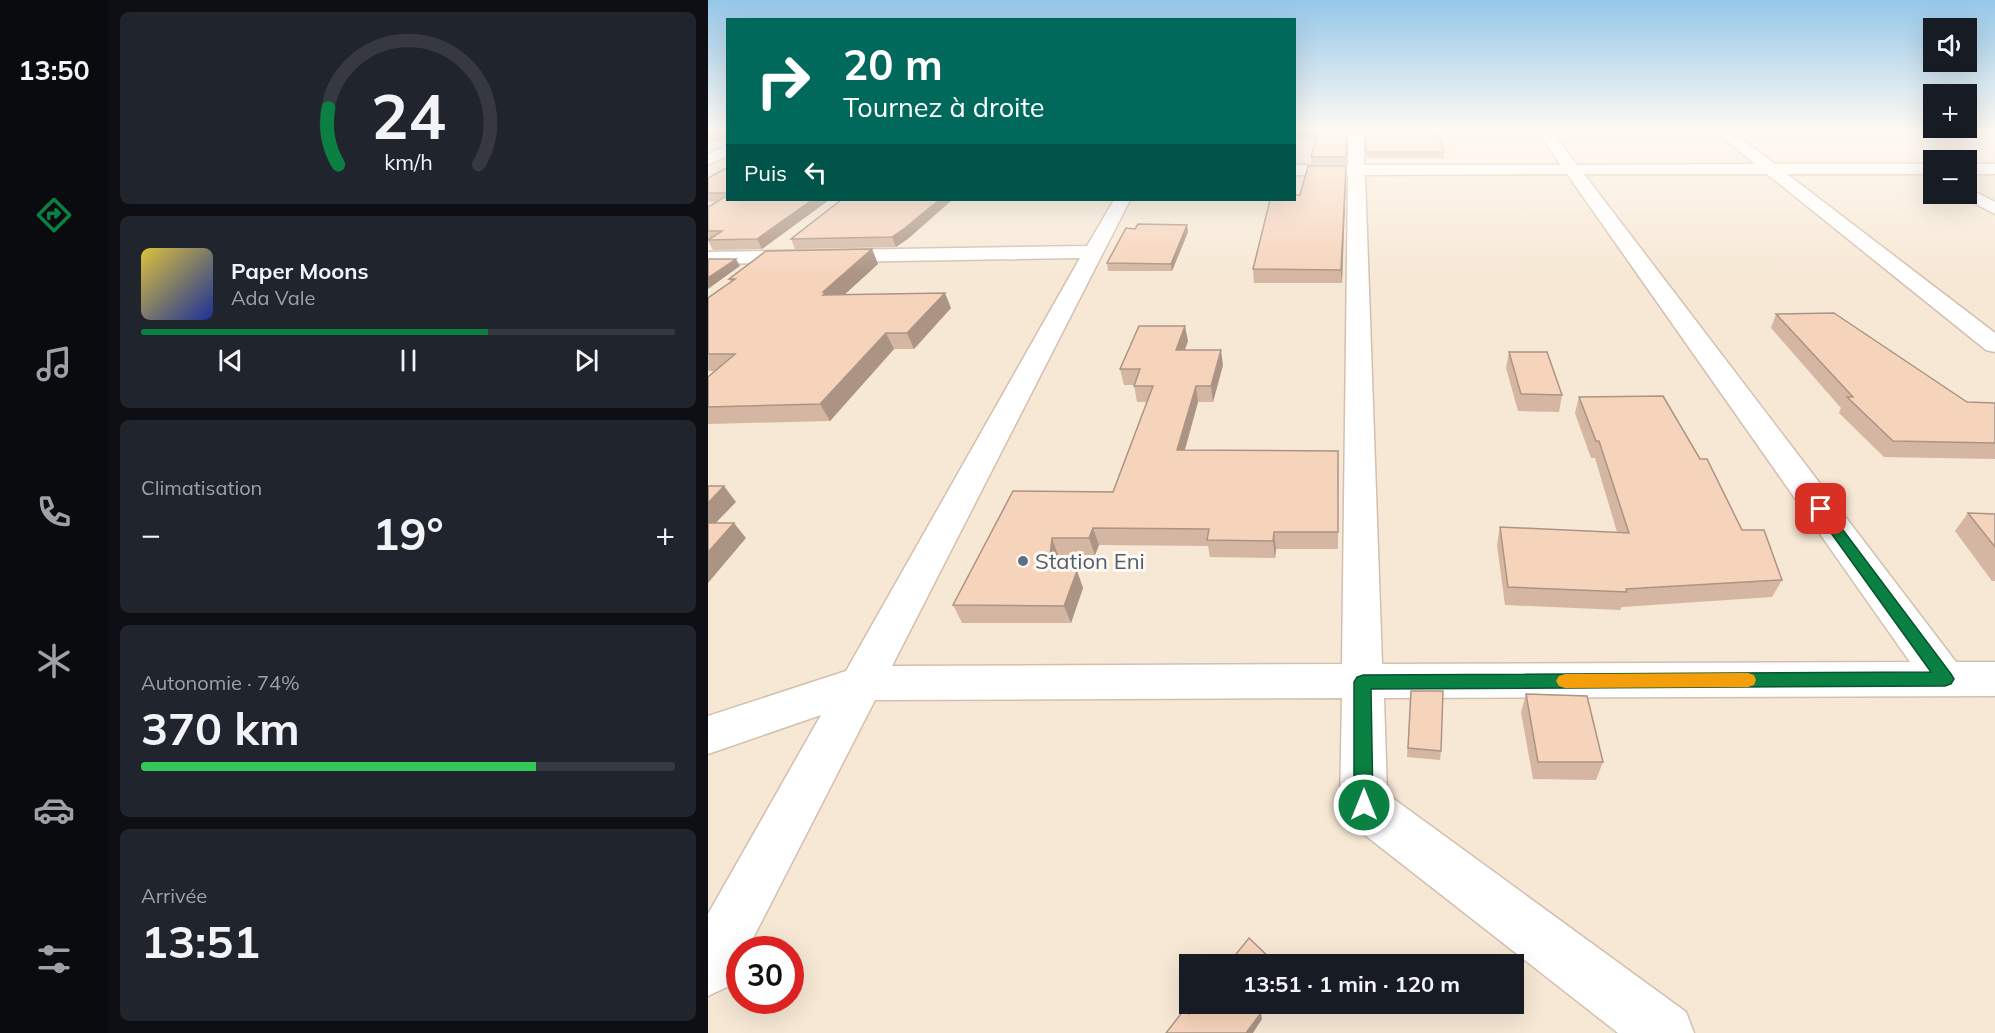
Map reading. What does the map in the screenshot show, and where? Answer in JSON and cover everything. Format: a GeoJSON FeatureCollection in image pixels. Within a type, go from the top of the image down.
{"type":"FeatureCollection","features":[{"type":"Feature","properties":{"kind":"street"},"geometry":{"type":"LineString","coordinates":[[1357,179],[1364,805],[1665,1033]]}},
{"type":"Feature","properties":{"kind":"street"},"geometry":{"type":"LineString","coordinates":[[1579,179],[1945,679]]}},
{"type":"Feature","properties":{"kind":"street"},"geometry":{"type":"LineString","coordinates":[[1784,179],[1995,345]]}},
{"type":"Feature","properties":{"kind":"street"},"geometry":{"type":"LineString","coordinates":[[1977,198],[1995,209]]}},
{"type":"Feature","properties":{"kind":"street"},"geometry":{"type":"LineString","coordinates":[[708,968],[1121,201]]}},
{"type":"Feature","properties":{"kind":"street"},"geometry":{"type":"LineString","coordinates":[[742,277],[795,236]]}},
{"type":"Feature","properties":{"kind":"street"},"geometry":{"type":"LineString","coordinates":[[708,258],[1094,252]]}},
{"type":"Feature","properties":{"kind":"street"},"geometry":{"type":"LineString","coordinates":[[708,735],[862,683],[1995,679]]}},
{"type":"Feature","properties":{"kind":"shaded area"},"geometry":{"type":"Polygon","coordinates":[[[708,179],[726,179],[726,201],[1296,201],[1296,179],[1923,179],[1923,204],[1977,204],[1977,179],[1995,179],[1995,1033],[708,1033],[708,179]]]}},
{"type":"Feature","properties":{"kind":"building"},"geometry":{"type":"Polygon","coordinates":[[[708,179],[726,179],[726,193],[708,193],[708,179]]]}},
{"type":"Feature","properties":{"kind":"building"},"geometry":{"type":"Polygon","coordinates":[[[1304,179],[1345,179],[1341,270],[1253,269],[1270,201],[1296,201],[1296,195],[1300,195],[1304,179]]]}},
{"type":"Feature","properties":{"kind":"building"},"geometry":{"type":"Polygon","coordinates":[[[726,196],[726,201],[811,201],[757,239],[708,240],[722,231],[708,231],[708,207],[726,196]]]}},
{"type":"Feature","properties":{"kind":"building"},"geometry":{"type":"Polygon","coordinates":[[[840,201],[938,201],[892,237],[791,239],[840,201]]]}},
{"type":"Feature","properties":{"kind":"building"},"geometry":{"type":"Polygon","coordinates":[[[1138,224],[1187,225],[1171,264],[1107,263],[1126,228],[1135,229],[1138,224]]]}},
{"type":"Feature","properties":{"kind":"building"},"geometry":{"type":"Polygon","coordinates":[[[872,249],[823,292],[826,292],[823,295],[945,293],[907,333],[886,333],[820,404],[708,407],[708,377],[735,354],[708,354],[708,298],[735,279],[729,279],[766,251],[872,249]]]}},
{"type":"Feature","properties":{"kind":"building"},"geometry":{"type":"Polygon","coordinates":[[[708,259],[736,259],[708,278],[708,259]]]}},
{"type":"Feature","properties":{"kind":"building"},"geometry":{"type":"Polygon","coordinates":[[[1834,313],[1967,402],[1995,403],[1995,443],[1893,441],[1847,397],[1853,397],[1776,314],[1834,313]]]}},
{"type":"Feature","properties":{"kind":"building"},"geometry":{"type":"Polygon","coordinates":[[[1139,326],[1185,326],[1176,350],[1221,350],[1211,386],[1196,386],[1177,450],[1338,451],[1338,532],[1274,532],[1273,541],[1207,540],[1209,529],[1093,528],[1089,538],[1052,538],[1049,566],[1077,571],[1064,606],[953,605],[1013,491],[1113,492],[1153,386],[1134,386],[1140,369],[1120,369],[1139,326]]]}},
{"type":"Feature","properties":{"kind":"building"},"geometry":{"type":"Polygon","coordinates":[[[1509,352],[1547,352],[1562,395],[1521,394],[1509,352]]]}},
{"type":"Feature","properties":{"kind":"building"},"geometry":{"type":"Polygon","coordinates":[[[1663,396],[1700,459],[1707,459],[1742,530],[1764,530],[1782,580],[1626,589],[1627,592],[1508,587],[1500,527],[1629,533],[1599,441],[1596,441],[1579,397],[1663,396]]]}},
{"type":"Feature","properties":{"kind":"building"},"geometry":{"type":"Polygon","coordinates":[[[708,486],[724,486],[708,503],[708,486]]]}},
{"type":"Feature","properties":{"kind":"building"},"geometry":{"type":"Polygon","coordinates":[[[1968,513],[1995,514],[1995,547],[1968,513]]]}},
{"type":"Feature","properties":{"kind":"building"},"geometry":{"type":"Polygon","coordinates":[[[708,523],[734,523],[708,552],[708,523]]]}},
{"type":"Feature","properties":{"kind":"building"},"geometry":{"type":"Polygon","coordinates":[[[1411,691],[1443,691],[1441,751],[1408,748],[1411,691]]]}},
{"type":"Feature","properties":{"kind":"building"},"geometry":{"type":"Polygon","coordinates":[[[1526,694],[1587,696],[1603,762],[1538,762],[1526,694]]]}},
{"type":"Feature","properties":{"kind":"building"},"geometry":{"type":"Polygon","coordinates":[[[1249,938],[1266,954],[1236,954],[1249,938]]]}},
{"type":"Feature","properties":{"kind":"building"},"geometry":{"type":"Polygon","coordinates":[[[1181,1014],[1260,1014],[1246,1033],[1166,1033],[1181,1014]]]}},
{"type":"Feature","properties":{"kind":"slow traffic"},"geometry":{"type":"LineString","coordinates":[[1565,681],[1748,680]]}},
{"type":"Feature","properties":{"kind":"place","name":"Station Eni"},"geometry":{"type":"Point","coordinates":[1023,561]}},
{"type":"Feature","properties":{"kind":"route"},"geometry":{"type":"LineString","coordinates":[[1364,805],[1363,682],[1945,679],[1821,509]]}}]}
